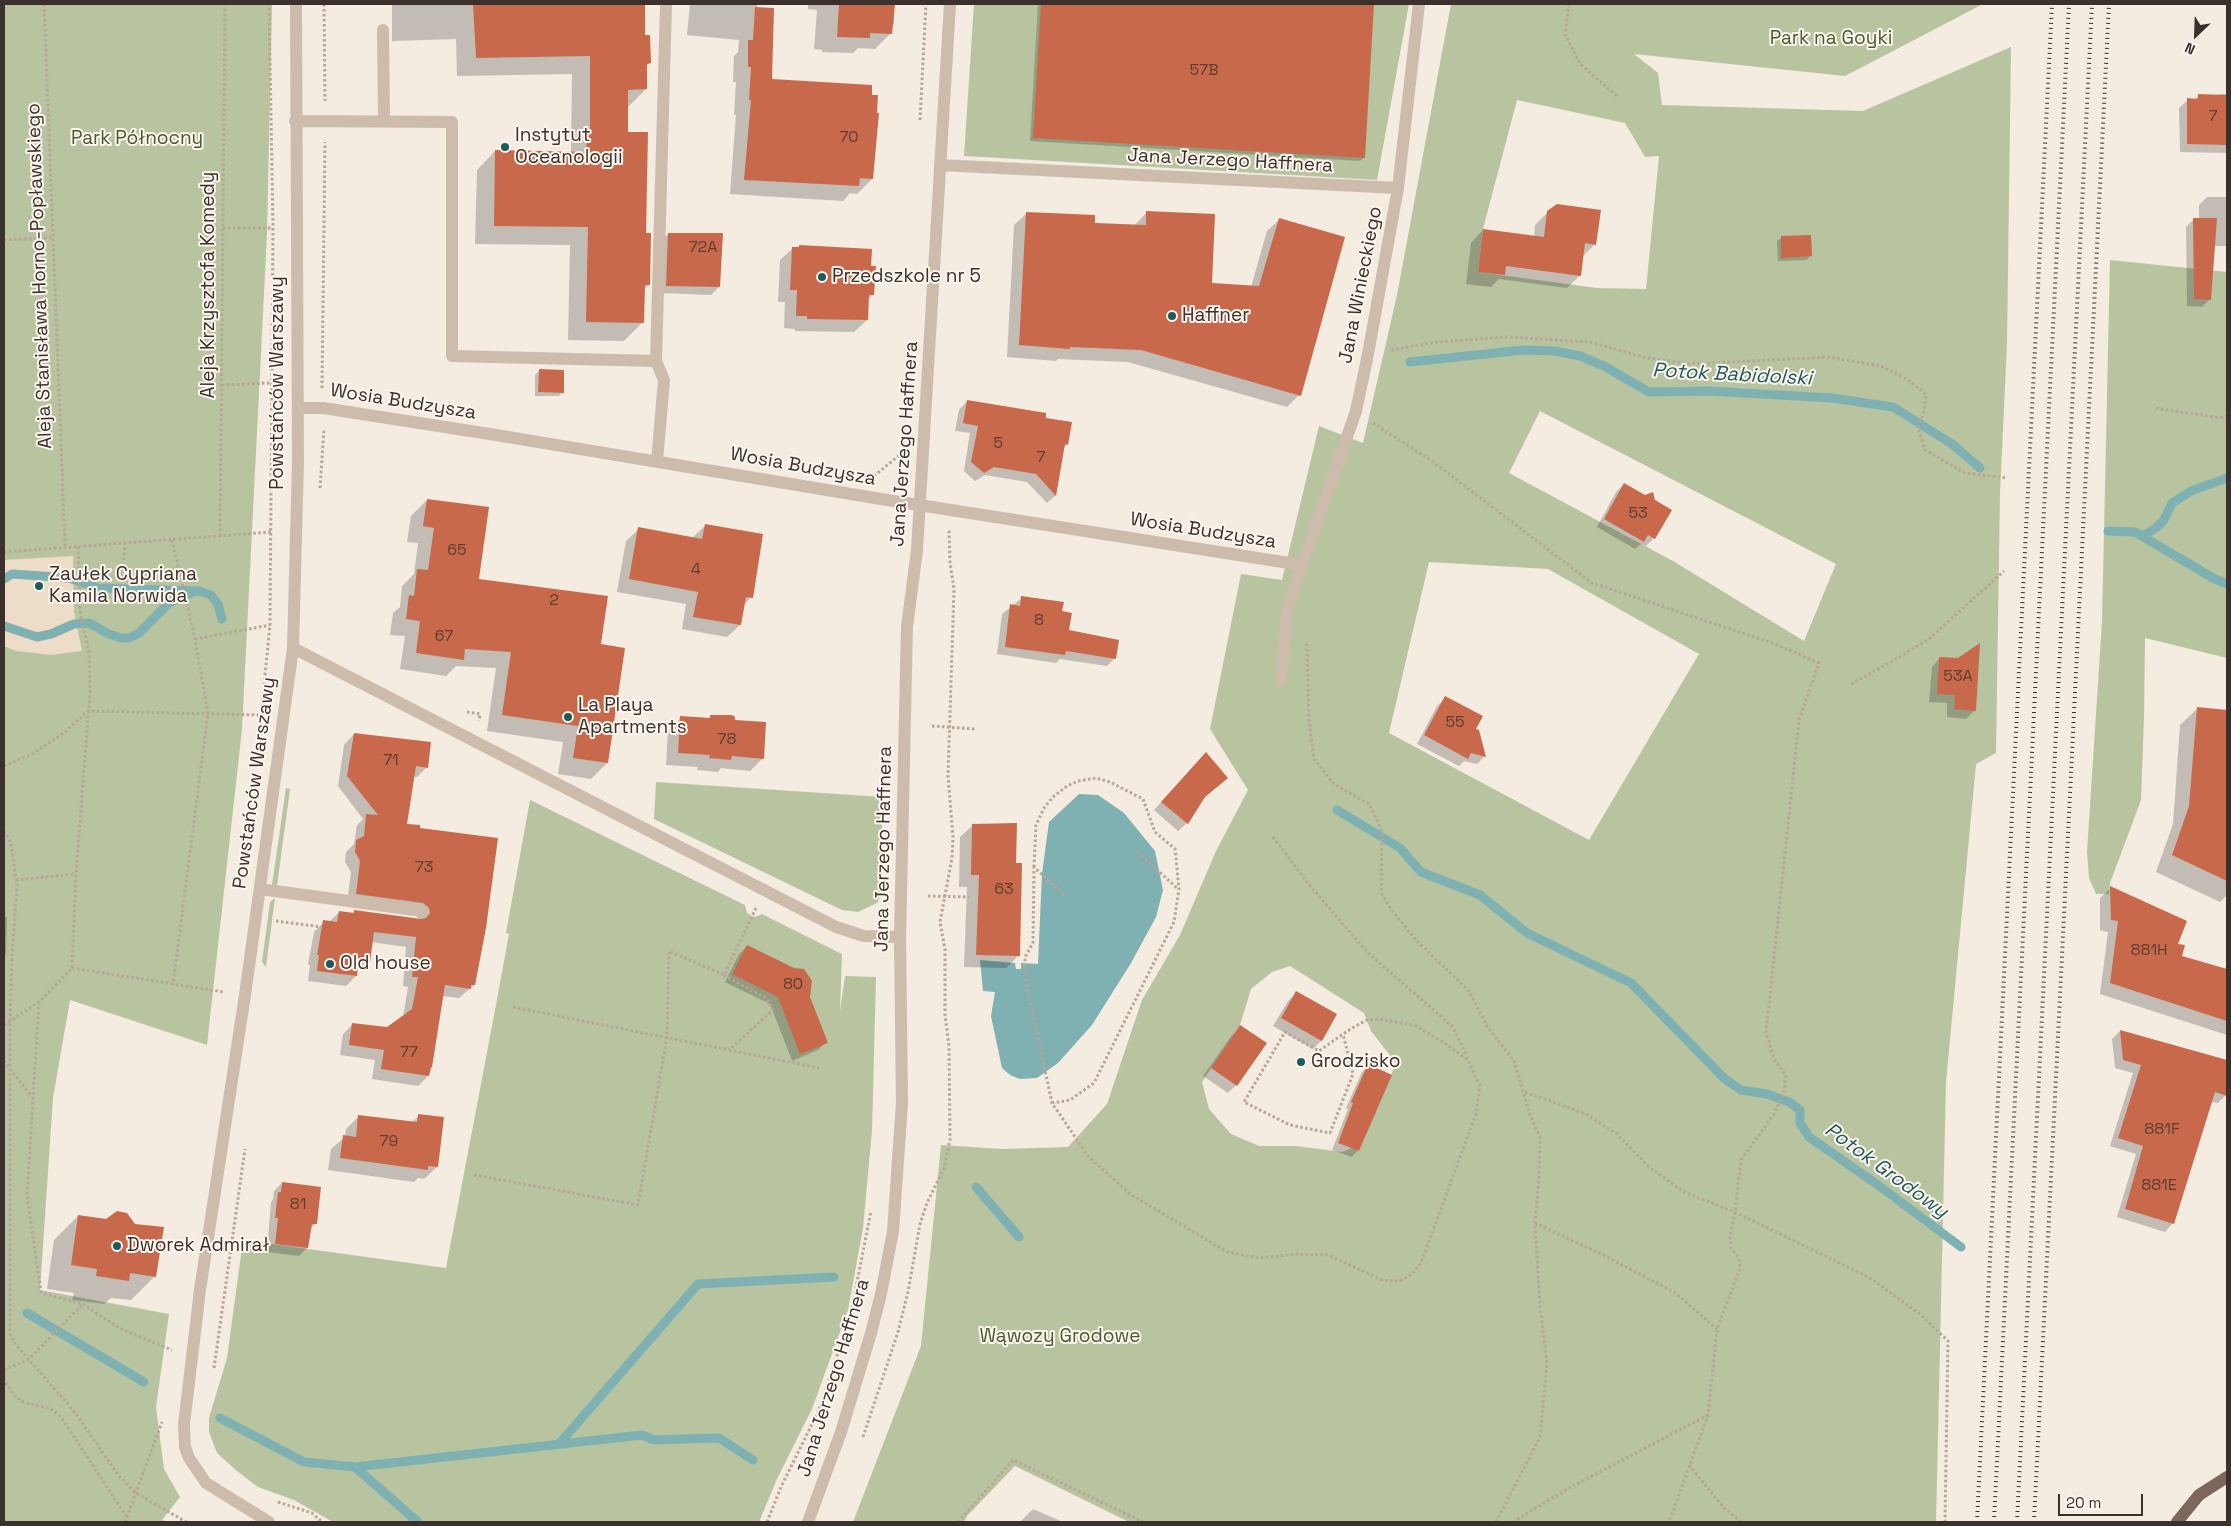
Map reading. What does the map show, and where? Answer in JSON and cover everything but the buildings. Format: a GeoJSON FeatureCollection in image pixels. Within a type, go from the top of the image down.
{"type":"FeatureCollection","features":[{"type":"Feature","properties":{"kind":"main road"},"geometry":{"type":"LineString","coordinates":[[2177,1522],[2199,1495],[2227,1477]]}},
{"type":"Feature","properties":{"kind":"street","name":"Powstańców Warszawy"},"geometry":{"type":"LineString","coordinates":[[269,1522],[206,1482],[189,1458],[185,1447],[184,1424],[202,1281],[260,889],[293,648],[298,408],[295,121],[296,4]]}},
{"type":"Feature","properties":{"kind":"street"},"geometry":{"type":"LineString","coordinates":[[657,460],[664,380],[656,361],[666,4]]}},
{"type":"Feature","properties":{"kind":"street","name":"Jana Jerzego Haffnera"},"geometry":{"type":"LineString","coordinates":[[808,1522],[841,1432],[871,1333],[881,1294],[893,1231],[902,1103],[900,938],[907,627],[918,550],[950,4]]}},
{"type":"Feature","properties":{"kind":"street","name":"Jana Winieckiego"},"geometry":{"type":"LineString","coordinates":[[1282,680],[1287,608],[1356,411],[1368,354],[1398,188],[1419,4]]}},
{"type":"Feature","properties":{"kind":"street"},"geometry":{"type":"LineString","coordinates":[[384,30],[384,122]]}},
{"type":"Feature","properties":{"kind":"street"},"geometry":{"type":"LineString","coordinates":[[295,121],[452,122],[452,356],[656,361]]}},
{"type":"Feature","properties":{"kind":"street","name":"Jana Jerzego Haffnera"},"geometry":{"type":"LineString","coordinates":[[940,165],[1398,188]]}},
{"type":"Feature","properties":{"kind":"street","name":"Wosia Budzysza"},"geometry":{"type":"LineString","coordinates":[[298,408],[323,408],[657,460],[920,505],[1302,565]]}},
{"type":"Feature","properties":{"kind":"street"},"geometry":{"type":"LineString","coordinates":[[293,648],[836,927],[864,936],[900,938]]}},
{"type":"Feature","properties":{"kind":"street"},"geometry":{"type":"LineString","coordinates":[[260,889],[422,911]]}},
{"type":"Feature","properties":{"kind":"path","name":"Aleja Stanisława Horno-Popławskiego"},"geometry":{"type":"LineString","coordinates":[[44,4],[65,547]]}},
{"type":"Feature","properties":{"kind":"path","name":"Aleja Krzysztofa Komedy"},"geometry":{"type":"LineString","coordinates":[[220,536],[225,4]]}},
{"type":"Feature","properties":{"kind":"path"},"geometry":{"type":"LineString","coordinates":[[259,724],[270,625],[273,228],[269,4]]}},
{"type":"Feature","properties":{"kind":"path"},"geometry":{"type":"LineString","coordinates":[[321,382],[325,122],[324,4]]}},
{"type":"Feature","properties":{"kind":"path"},"geometry":{"type":"LineString","coordinates":[[1568,4],[1566,35],[1581,65],[1618,97]]}},
{"type":"Feature","properties":{"kind":"path"},"geometry":{"type":"LineString","coordinates":[[1836,4],[1843,4]]}},
{"type":"Feature","properties":{"kind":"path"},"geometry":{"type":"LineString","coordinates":[[223,228],[273,228]]}},
{"type":"Feature","properties":{"kind":"path"},"geometry":{"type":"LineString","coordinates":[[4,240],[52,238]]}},
{"type":"Feature","properties":{"kind":"path"},"geometry":{"type":"LineString","coordinates":[[1368,354],[1438,342],[1507,338],[1590,342],[1647,358],[1689,364],[1827,357],[1881,366],[1908,380],[1926,394],[1924,411],[1918,427],[1926,450],[1947,464],[1966,473],[2006,478]]}},
{"type":"Feature","properties":{"kind":"path"},"geometry":{"type":"LineString","coordinates":[[222,385],[271,383]]}},
{"type":"Feature","properties":{"kind":"path"},"geometry":{"type":"LineString","coordinates":[[2156,408],[2220,418],[2227,416]]}},
{"type":"Feature","properties":{"kind":"path"},"geometry":{"type":"LineString","coordinates":[[1356,411],[1432,461],[1592,583],[1775,644],[1818,664],[1799,720],[1766,1033],[1775,1061],[1786,1075],[1784,1092],[1774,1114],[1741,1160],[1736,1212],[1730,1235],[1731,1248],[1739,1258],[1740,1269],[1718,1329],[1708,1415],[1669,1522]]}},
{"type":"Feature","properties":{"kind":"path"},"geometry":{"type":"LineString","coordinates":[[322,462],[324,424]]}},
{"type":"Feature","properties":{"kind":"path"},"geometry":{"type":"LineString","coordinates":[[868,482],[903,452]]}},
{"type":"Feature","properties":{"kind":"path"},"geometry":{"type":"LineString","coordinates":[[876,1399],[908,1292],[920,1224],[927,1203],[944,1168],[950,1140],[949,1046],[945,1016],[945,948],[940,922],[952,858],[953,836],[948,776],[954,589],[948,538],[951,510]]}},
{"type":"Feature","properties":{"kind":"path"},"geometry":{"type":"LineString","coordinates":[[4,552],[271,532]]}},
{"type":"Feature","properties":{"kind":"path"},"geometry":{"type":"LineString","coordinates":[[172,540],[195,639],[208,713],[173,985]]}},
{"type":"Feature","properties":{"kind":"path"},"geometry":{"type":"LineString","coordinates":[[124,560],[125,543]]}},
{"type":"Feature","properties":{"kind":"path"},"geometry":{"type":"LineString","coordinates":[[4,1025],[10,1023],[38,1002],[72,968],[76,874],[90,691],[89,653],[80,611],[78,546]]}},
{"type":"Feature","properties":{"kind":"path"},"geometry":{"type":"LineString","coordinates":[[1851,684],[1929,638],[2004,571]]}},
{"type":"Feature","properties":{"kind":"path"},"geometry":{"type":"LineString","coordinates":[[195,639],[270,625]]}},
{"type":"Feature","properties":{"kind":"path"},"geometry":{"type":"LineString","coordinates":[[1307,640],[1309,722],[1314,760],[1334,784],[1369,804],[1382,832],[1381,893],[1393,912],[1417,941],[1469,991],[1487,1026],[1514,1061],[1530,1115],[1540,1137],[1535,1224],[1540,1306],[1547,1362],[1540,1437],[1496,1522]]}},
{"type":"Feature","properties":{"kind":"path"},"geometry":{"type":"LineString","coordinates":[[4,766],[32,754],[61,735],[88,711],[261,714]]}},
{"type":"Feature","properties":{"kind":"path"},"geometry":{"type":"LineString","coordinates":[[932,726],[975,729]]}},
{"type":"Feature","properties":{"kind":"path"},"geometry":{"type":"LineString","coordinates":[[1052,1103],[1070,1100],[1094,1083],[1174,922],[1179,890],[1175,849],[1155,832],[1142,799],[1110,782],[1096,778],[1078,781],[1053,796],[1044,808],[1036,825],[1033,943],[1025,957],[1025,963],[1027,986],[1052,1103],[1088,1156],[1130,1194],[1227,1252],[1260,1258],[1296,1254],[1329,1255],[1382,1280],[1400,1281],[1412,1274],[1421,1263],[1476,1114],[1480,1086],[1453,1027],[1368,953],[1311,887],[1273,837]]}},
{"type":"Feature","properties":{"kind":"path"},"geometry":{"type":"LineString","coordinates":[[4,831],[11,843],[16,880],[10,1023],[10,1334],[16,1344],[74,1411],[118,1475],[136,1493],[186,1522]]}},
{"type":"Feature","properties":{"kind":"path"},"geometry":{"type":"LineString","coordinates":[[1138,852],[1179,890]]}},
{"type":"Feature","properties":{"kind":"path"},"geometry":{"type":"LineString","coordinates":[[1034,867],[1064,895]]}},
{"type":"Feature","properties":{"kind":"path"},"geometry":{"type":"LineString","coordinates":[[16,880],[76,874]]}},
{"type":"Feature","properties":{"kind":"path"},"geometry":{"type":"LineString","coordinates":[[928,896],[969,897]]}},
{"type":"Feature","properties":{"kind":"path"},"geometry":{"type":"LineString","coordinates":[[724,975],[755,909]]}},
{"type":"Feature","properties":{"kind":"path"},"geometry":{"type":"LineString","coordinates":[[276,921],[322,927]]}},
{"type":"Feature","properties":{"kind":"path"},"geometry":{"type":"LineString","coordinates":[[474,1175],[638,1205],[667,1037],[669,951],[724,975],[767,999],[773,1010],[729,1050]]}},
{"type":"Feature","properties":{"kind":"path"},"geometry":{"type":"LineString","coordinates":[[72,968],[224,992]]}},
{"type":"Feature","properties":{"kind":"path"},"geometry":{"type":"LineString","coordinates":[[38,1002],[27,1195],[39,1283],[44,1294],[84,1304],[118,1328],[173,1350]]}},
{"type":"Feature","properties":{"kind":"path"},"geometry":{"type":"LineString","coordinates":[[513,1007],[819,1068]]}},
{"type":"Feature","properties":{"kind":"path"},"geometry":{"type":"LineString","coordinates":[[1343,1034],[1353,1074],[1330,1133],[1290,1125],[1244,1102],[1285,1032],[1319,1051],[1343,1034],[1367,1020],[1378,1019],[1414,1025],[1468,1060]]}},
{"type":"Feature","properties":{"kind":"path"},"geometry":{"type":"LineString","coordinates":[[4,1061],[32,1096]]}},
{"type":"Feature","properties":{"kind":"path"},"geometry":{"type":"LineString","coordinates":[[1524,1092],[1586,1114],[1618,1134],[1648,1166],[1684,1192],[1736,1212],[1870,1278],[1920,1314],[1948,1341],[1945,1522]]}},
{"type":"Feature","properties":{"kind":"path"},"geometry":{"type":"LineString","coordinates":[[767,1522],[781,1488],[819,1410],[848,1322],[873,1202]]}},
{"type":"Feature","properties":{"kind":"path"},"geometry":{"type":"LineString","coordinates":[[1535,1224],[1600,1252],[1674,1292],[1718,1329]]}},
{"type":"Feature","properties":{"kind":"path"},"geometry":{"type":"LineString","coordinates":[[4,1370],[29,1358],[84,1304]]}},
{"type":"Feature","properties":{"kind":"path"},"geometry":{"type":"LineString","coordinates":[[4,1378],[6,1384],[16,1397],[25,1402],[49,1408],[61,1417],[127,1517]]}},
{"type":"Feature","properties":{"kind":"path"},"geometry":{"type":"LineString","coordinates":[[1513,1522],[1569,1488],[1708,1415]]}},
{"type":"Feature","properties":{"kind":"path"},"geometry":{"type":"LineString","coordinates":[[125,1522],[163,1421]]}},
{"type":"Feature","properties":{"kind":"path"},"geometry":{"type":"LineString","coordinates":[[958,1522],[1013,1460],[1143,1522]]}},
{"type":"Feature","properties":{"kind":"path"},"geometry":{"type":"LineString","coordinates":[[1689,1465],[1724,1508],[1742,1522]]}},
{"type":"Feature","properties":{"kind":"path"},"geometry":{"type":"LineString","coordinates":[[274,1501],[312,1513],[322,1522]]}},
{"type":"Feature","properties":{"kind":"green space","name":"Park Północny"},"geometry":{"type":"Polygon","coordinates":[[[4,4],[272,4],[267,234],[242,729],[207,1045],[70,1000],[53,1098],[40,1290],[169,1314],[156,1407],[164,1469],[180,1497],[162,1520],[167,1522],[4,1522],[4,4]]]}},
{"type":"Feature","properties":{"kind":"green space"},"geometry":{"type":"Polygon","coordinates":[[[974,4],[1409,4],[1377,180],[964,156],[974,4]]]}},
{"type":"Feature","properties":{"kind":"green space"},"geometry":{"type":"Polygon","coordinates":[[[1451,4],[1983,4],[1845,76],[1634,54],[1658,73],[1662,105],[1863,111],[2011,47],[2007,344],[2000,493],[1996,753],[1976,764],[1946,1082],[1936,1522],[1129,1522],[1015,1466],[967,1516],[964,1522],[853,1522],[921,1346],[941,1145],[1002,1149],[1068,1147],[1107,1104],[1142,1000],[1180,935],[1216,851],[1248,790],[1210,729],[1241,574],[1282,580],[1319,426],[1363,443],[1397,295],[1451,4]],[[1517,100],[1483,229],[1478,272],[1597,288],[1646,289],[1659,156],[1645,157],[1625,123],[1517,100]],[[1540,411],[1509,473],[1673,561],[1804,641],[1836,564],[1540,411]],[[1429,562],[1389,733],[1589,840],[1699,654],[1548,569],[1429,562]],[[1290,966],[1272,972],[1251,989],[1240,1025],[1202,1082],[1209,1109],[1231,1134],[1259,1146],[1296,1146],[1342,1152],[1352,1148],[1359,1151],[1396,1063],[1371,1031],[1364,1013],[1290,966]]]}},
{"type":"Feature","properties":{"kind":"green space"},"geometry":{"type":"Polygon","coordinates":[[[2110,260],[2227,272],[2227,658],[2145,638],[2141,800],[2110,883],[2109,894],[2096,894],[2089,878],[2087,852],[2102,622],[2110,260]]]}},
{"type":"Feature","properties":{"kind":"green space"},"geometry":{"type":"Polygon","coordinates":[[[656,782],[883,797],[880,897],[877,903],[858,912],[842,910],[654,819],[656,782]]]}},
{"type":"Feature","properties":{"kind":"green space"},"geometry":{"type":"Polygon","coordinates":[[[286,788],[290,789],[277,886],[272,885],[286,788]]]}},
{"type":"Feature","properties":{"kind":"green space"},"geometry":{"type":"Polygon","coordinates":[[[530,800],[745,905],[747,913],[752,916],[755,917],[762,914],[842,954],[840,1012],[845,976],[876,977],[872,1131],[863,1228],[848,1310],[812,1409],[777,1479],[759,1522],[333,1522],[294,1500],[258,1487],[217,1453],[209,1432],[209,1418],[227,1358],[243,1240],[446,1268],[509,934],[506,933],[530,800]]]}},
{"type":"Feature","properties":{"kind":"green space"},"geometry":{"type":"Polygon","coordinates":[[[275,898],[266,967],[262,962],[270,902],[275,898]]]}},
{"type":"Feature","properties":{"kind":"shaded area","name":"Zaułek Cypriana Kamila Norwida"},"geometry":{"type":"Polygon","coordinates":[[[73,556],[74,611],[82,651],[51,655],[16,651],[4,646],[4,560],[73,556]]]}},
{"type":"Feature","properties":{"kind":"water"},"geometry":{"type":"Polygon","coordinates":[[[1079,794],[1098,795],[1124,813],[1155,851],[1163,890],[1156,917],[1131,963],[1092,1025],[1058,1063],[1037,1078],[1020,1079],[1010,1075],[1002,1068],[991,1016],[995,992],[983,991],[980,960],[1015,963],[1016,969],[1021,969],[1021,963],[1038,964],[1042,874],[1049,822],[1079,794]]]}},
{"type":"Feature","properties":{"kind":"waterway","name":"Potok Babidolski"},"geometry":{"type":"LineString","coordinates":[[1410,362],[1523,350],[1555,351],[1580,356],[1604,366],[1649,392],[1709,391],[1832,398],[1893,407],[1952,444],[1980,468]]}},
{"type":"Feature","properties":{"kind":"waterway"},"geometry":{"type":"LineString","coordinates":[[2143,536],[2164,520],[2172,503],[2191,491],[2227,478]]}},
{"type":"Feature","properties":{"kind":"waterway","name":"Potok Babidolski"},"geometry":{"type":"LineString","coordinates":[[2108,531],[2135,532],[2213,578],[2227,584]]}},
{"type":"Feature","properties":{"kind":"waterway","name":"Potok Grodowy"},"geometry":{"type":"LineString","coordinates":[[4,579],[12,574],[69,578],[98,588],[199,591],[211,595],[218,604],[222,619]]}},
{"type":"Feature","properties":{"kind":"waterway","name":"Potok Grodowy"},"geometry":{"type":"LineString","coordinates":[[4,626],[37,637],[51,634],[74,624],[89,623],[109,634],[121,638],[129,638],[139,633],[169,603],[194,592]]}},
{"type":"Feature","properties":{"kind":"waterway","name":"Potok Grodowy"},"geometry":{"type":"LineString","coordinates":[[1337,810],[1400,848],[1421,872],[1480,895],[1527,933],[1631,983],[1725,1079],[1741,1090],[1767,1094],[1789,1102],[1800,1110],[1800,1123],[1809,1137],[1878,1185],[1961,1247]]}},
{"type":"Feature","properties":{"kind":"waterway","name":"Potok Grodowy"},"geometry":{"type":"LineString","coordinates":[[976,1187],[1019,1237]]}},
{"type":"Feature","properties":{"kind":"waterway"},"geometry":{"type":"LineString","coordinates":[[559,1444],[698,1284],[834,1277]]}},
{"type":"Feature","properties":{"kind":"waterway"},"geometry":{"type":"LineString","coordinates":[[27,1313],[144,1382]]}},
{"type":"Feature","properties":{"kind":"waterway"},"geometry":{"type":"LineString","coordinates":[[220,1418],[304,1462],[355,1467],[418,1522]]}},
{"type":"Feature","properties":{"kind":"waterway"},"geometry":{"type":"LineString","coordinates":[[355,1467],[642,1435],[654,1440],[719,1438],[753,1460]]}},
{"type":"Feature","properties":{"kind":"railway"},"geometry":{"type":"LineString","coordinates":[[1977,1522],[2052,4]]}},
{"type":"Feature","properties":{"kind":"railway"},"geometry":{"type":"LineString","coordinates":[[1994,1522],[2069,4]]}},
{"type":"Feature","properties":{"kind":"railway"},"geometry":{"type":"LineString","coordinates":[[2017,1522],[2092,4]]}},
{"type":"Feature","properties":{"kind":"railway"},"geometry":{"type":"LineString","coordinates":[[2034,1522],[2109,4]]}},
{"type":"Feature","properties":{"kind":"place","name":"Instytut Oceanologii"},"geometry":{"type":"Point","coordinates":[505,147]}},
{"type":"Feature","properties":{"kind":"place","name":"Przedszkole nr 5"},"geometry":{"type":"Point","coordinates":[822,277]}},
{"type":"Feature","properties":{"kind":"place","name":"Haffner"},"geometry":{"type":"Point","coordinates":[1172,316]}},
{"type":"Feature","properties":{"kind":"place","name":"Zaułek Cypriana Kamila Norwida"},"geometry":{"type":"Point","coordinates":[39,586]}},
{"type":"Feature","properties":{"kind":"place","name":"La Playa Apartments"},"geometry":{"type":"Point","coordinates":[568,717]}},
{"type":"Feature","properties":{"kind":"place","name":"Old house"},"geometry":{"type":"Point","coordinates":[330,964]}},
{"type":"Feature","properties":{"kind":"place","name":"Grodzisko"},"geometry":{"type":"Point","coordinates":[1301,1062]}},
{"type":"Feature","properties":{"kind":"place","name":"Dworek Admirał"},"geometry":{"type":"Point","coordinates":[117,1246]}},
{"type":"Feature","properties":{"kind":"park label","name":"Park na Goyki"},"geometry":{"type":"Point","coordinates":[1831,39]}},
{"type":"Feature","properties":{"kind":"park label","name":"Wąwozy Grodowe"},"geometry":{"type":"Point","coordinates":[1060,1337]}}]}
